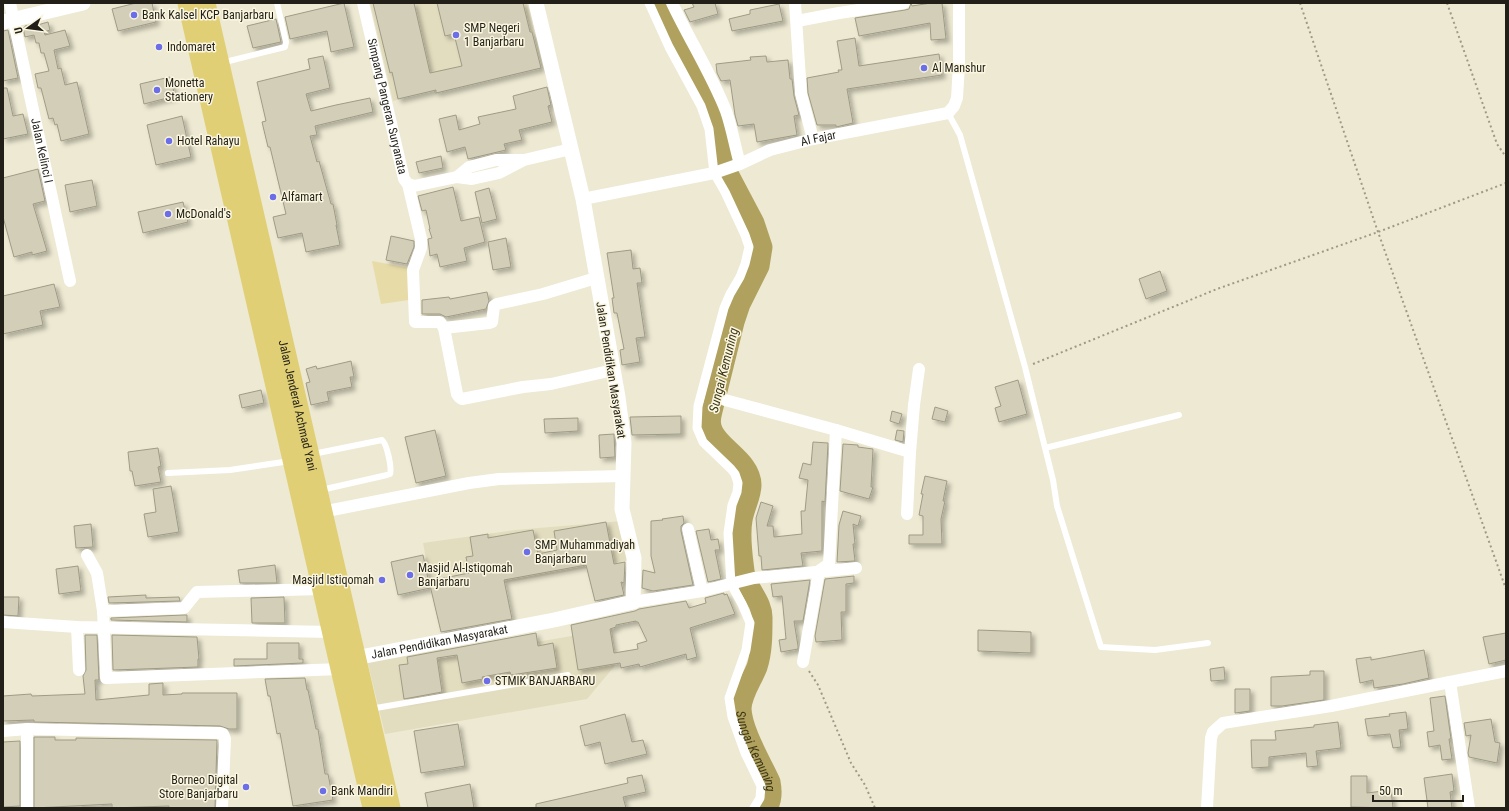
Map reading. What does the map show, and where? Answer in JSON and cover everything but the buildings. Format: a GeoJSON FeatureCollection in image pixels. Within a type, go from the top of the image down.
{"type":"FeatureCollection","features":[{"type":"Feature","properties":{"kind":"highway","name":"Jalan Jenderal Achmad Yani"},"geometry":{"type":"LineString","coordinates":[[188,3],[252,242],[301,458],[323,589],[332,632],[348,663],[367,710],[390,808]]}},
{"type":"Feature","properties":{"kind":"highway","name":"Jalan Jenderal Achmad Yani"},"geometry":{"type":"LineString","coordinates":[[205,3],[219,63],[252,242]]}},
{"type":"Feature","properties":{"kind":"highway","name":"Jalan Jenderal Achmad Yani"},"geometry":{"type":"LineString","coordinates":[[301,458],[318,491],[373,808]]}},
{"type":"Feature","properties":{"kind":"street","name":"Jalan Kelinci I"},"geometry":{"type":"LineString","coordinates":[[10,3],[8,21],[70,281]]}},
{"type":"Feature","properties":{"kind":"street"},"geometry":{"type":"LineString","coordinates":[[8,21],[84,3]]}},
{"type":"Feature","properties":{"kind":"street","name":"Simpang Pangeran Suryanata"},"geometry":{"type":"LineString","coordinates":[[363,3],[404,179],[408,184],[421,186],[457,177],[472,179],[499,173],[524,160],[571,148]]}},
{"type":"Feature","properties":{"kind":"street","name":"Jalan Pendidikan Masyarakat"},"geometry":{"type":"LineString","coordinates":[[348,663],[633,602],[634,558],[622,509],[624,443],[613,370],[583,199],[536,3]]}},
{"type":"Feature","properties":{"kind":"street"},"geometry":{"type":"LineString","coordinates":[[649,3],[669,47],[701,106],[708,129],[716,173],[745,235],[749,247],[740,277],[724,308],[698,406],[697,428],[703,442],[731,469],[735,474],[738,483],[737,492],[732,505],[728,533],[733,583],[750,623],[746,650],[729,698],[732,717],[742,746],[761,786],[760,798],[754,808]]}},
{"type":"Feature","properties":{"kind":"street"},"geometry":{"type":"LineString","coordinates":[[672,3],[685,31],[708,71],[726,111],[737,165]]}},
{"type":"Feature","properties":{"kind":"street"},"geometry":{"type":"LineString","coordinates":[[796,3],[802,94],[813,139]]}},
{"type":"Feature","properties":{"kind":"street"},"geometry":{"type":"LineString","coordinates":[[797,20],[904,3]]}},
{"type":"Feature","properties":{"kind":"street"},"geometry":{"type":"LineString","coordinates":[[948,113],[954,106],[957,98],[959,65],[959,3]]}},
{"type":"Feature","properties":{"kind":"street","name":"Al Fajar"},"geometry":{"type":"LineString","coordinates":[[583,199],[716,173],[770,150],[813,139],[948,113]]}},
{"type":"Feature","properties":{"kind":"street"},"geometry":{"type":"LineString","coordinates":[[408,184],[421,239],[421,248],[413,270],[415,322],[440,322],[444,328],[459,397],[462,399],[522,387],[551,384],[613,370]]}},
{"type":"Feature","properties":{"kind":"street"},"geometry":{"type":"LineString","coordinates":[[444,328],[492,322],[494,306],[497,304],[543,294],[596,278]]}},
{"type":"Feature","properties":{"kind":"street"},"geometry":{"type":"LineString","coordinates":[[907,514],[910,452],[919,369]]}},
{"type":"Feature","properties":{"kind":"street"},"geometry":{"type":"LineString","coordinates":[[725,400],[910,452]]}},
{"type":"Feature","properties":{"kind":"street"},"geometry":{"type":"LineString","coordinates":[[803,662],[819,571],[829,564],[836,430]]}},
{"type":"Feature","properties":{"kind":"street"},"geometry":{"type":"LineString","coordinates":[[322,512],[499,479],[622,476]]}},
{"type":"Feature","properties":{"kind":"street"},"geometry":{"type":"LineString","coordinates":[[688,529],[702,591]]}},
{"type":"Feature","properties":{"kind":"street"},"geometry":{"type":"LineString","coordinates":[[87,555],[97,573],[103,611],[106,678],[348,663]]}},
{"type":"Feature","properties":{"kind":"street"},"geometry":{"type":"LineString","coordinates":[[633,602],[702,591],[754,578],[856,568]]}},
{"type":"Feature","properties":{"kind":"street"},"geometry":{"type":"LineString","coordinates":[[103,611],[184,608],[197,592],[323,589]]}},
{"type":"Feature","properties":{"kind":"street"},"geometry":{"type":"LineString","coordinates":[[3,622],[104,628],[332,632]]}},
{"type":"Feature","properties":{"kind":"street"},"geometry":{"type":"LineString","coordinates":[[77,627],[79,670]]}},
{"type":"Feature","properties":{"kind":"street"},"geometry":{"type":"LineString","coordinates":[[1207,808],[1211,738],[1213,732],[1223,724],[1331,706],[1506,671]]}},
{"type":"Feature","properties":{"kind":"street"},"geometry":{"type":"LineString","coordinates":[[1450,682],[1469,808]]}},
{"type":"Feature","properties":{"kind":"street"},"geometry":{"type":"LineString","coordinates":[[27,729],[27,808]]}},
{"type":"Feature","properties":{"kind":"street"},"geometry":{"type":"LineString","coordinates":[[3,730],[27,729],[224,734],[222,808]]}},
{"type":"Feature","properties":{"kind":"lane"},"geometry":{"type":"LineString","coordinates":[[219,63],[285,47],[286,42],[277,3]]}},
{"type":"Feature","properties":{"kind":"lane"},"geometry":{"type":"LineString","coordinates":[[948,113],[960,135],[1025,367],[1045,448],[1057,506],[1101,648],[1155,650],[1208,642]]}},
{"type":"Feature","properties":{"kind":"lane"},"geometry":{"type":"LineString","coordinates":[[1045,448],[1179,415]]}},
{"type":"Feature","properties":{"kind":"lane"},"geometry":{"type":"LineString","coordinates":[[168,473],[230,470],[301,458],[379,440],[382,440],[385,444],[391,470],[390,474],[318,491]]}},
{"type":"Feature","properties":{"kind":"lane"},"geometry":{"type":"LineString","coordinates":[[367,710],[568,675]]}},
{"type":"Feature","properties":{"kind":"path"},"geometry":{"type":"LineString","coordinates":[[1300,3],[1378,232],[1506,589]]}},
{"type":"Feature","properties":{"kind":"path"},"geometry":{"type":"LineString","coordinates":[[1447,3],[1497,144],[1506,157]]}},
{"type":"Feature","properties":{"kind":"path"},"geometry":{"type":"LineString","coordinates":[[1025,367],[1217,289],[1378,232],[1506,183]]}},
{"type":"Feature","properties":{"kind":"path"},"geometry":{"type":"LineString","coordinates":[[803,662],[818,685],[851,763],[865,785],[875,808]]}},
{"type":"Feature","properties":{"kind":"shaded area","name":"SMP Negeri 1 Banjarbaru"},"geometry":{"type":"Polygon","coordinates":[[[370,3],[527,3],[543,68],[435,94],[434,91],[393,101],[370,3]]]}},
{"type":"Feature","properties":{"kind":"shaded area"},"geometry":{"type":"Polygon","coordinates":[[[372,261],[410,268],[409,300],[381,304],[372,261]]]}},
{"type":"Feature","properties":{"kind":"shaded area","name":"SMP Muhammadiyah Banjarbaru"},"geometry":{"type":"Polygon","coordinates":[[[622,521],[631,560],[433,596],[423,543],[515,530],[622,521]]]}},
{"type":"Feature","properties":{"kind":"shaded area","name":"STMIK BANJARBARU"},"geometry":{"type":"Polygon","coordinates":[[[612,629],[617,663],[587,699],[385,734],[365,652],[440,638],[444,658],[612,629]]]}},
{"type":"Feature","properties":{"kind":"waterway","name":"Sungai Kemuning"},"geometry":{"type":"LineString","coordinates":[[657,3],[709,103],[726,170],[754,223],[762,247],[759,266],[740,304],[734,322],[710,422],[717,438],[741,463],[750,477],[750,493],[742,520],[741,546],[745,577],[762,613],[762,637],[757,667],[745,693],[741,704],[741,709],[742,718],[748,736],[770,782],[771,796],[767,808]]}},
{"type":"Feature","properties":{"kind":"place","name":"Bank Kalsel KCP Banjarbaru"},"geometry":{"type":"Point","coordinates":[134,15]}},
{"type":"Feature","properties":{"kind":"place","name":"SMP Negeri 1 Banjarbaru"},"geometry":{"type":"Point","coordinates":[456,35]}},
{"type":"Feature","properties":{"kind":"place","name":"Indomaret"},"geometry":{"type":"Point","coordinates":[159,47]}},
{"type":"Feature","properties":{"kind":"place","name":"Al Manshur"},"geometry":{"type":"Point","coordinates":[924,68]}},
{"type":"Feature","properties":{"kind":"place","name":"Monetta Stationery"},"geometry":{"type":"Point","coordinates":[157,90]}},
{"type":"Feature","properties":{"kind":"place","name":"Hotel Rahayu"},"geometry":{"type":"Point","coordinates":[169,141]}},
{"type":"Feature","properties":{"kind":"place","name":"Alfamart"},"geometry":{"type":"Point","coordinates":[273,197]}},
{"type":"Feature","properties":{"kind":"place","name":"McDonald's"},"geometry":{"type":"Point","coordinates":[168,214]}},
{"type":"Feature","properties":{"kind":"place","name":"SMP Muhammadiyah Banjarbaru"},"geometry":{"type":"Point","coordinates":[527,552]}},
{"type":"Feature","properties":{"kind":"place","name":"Masjid Al-Istiqomah Banjarbaru"},"geometry":{"type":"Point","coordinates":[410,575]}},
{"type":"Feature","properties":{"kind":"place","name":"Masjid Istiqomah"},"geometry":{"type":"Point","coordinates":[382,580]}},
{"type":"Feature","properties":{"kind":"place","name":"STMIK BANJARBARU"},"geometry":{"type":"Point","coordinates":[487,681]}},
{"type":"Feature","properties":{"kind":"place","name":"Borneo Digital Store Banjarbaru"},"geometry":{"type":"Point","coordinates":[246,787]}},
{"type":"Feature","properties":{"kind":"place","name":"Bank Mandiri"},"geometry":{"type":"Point","coordinates":[323,791]}}]}
